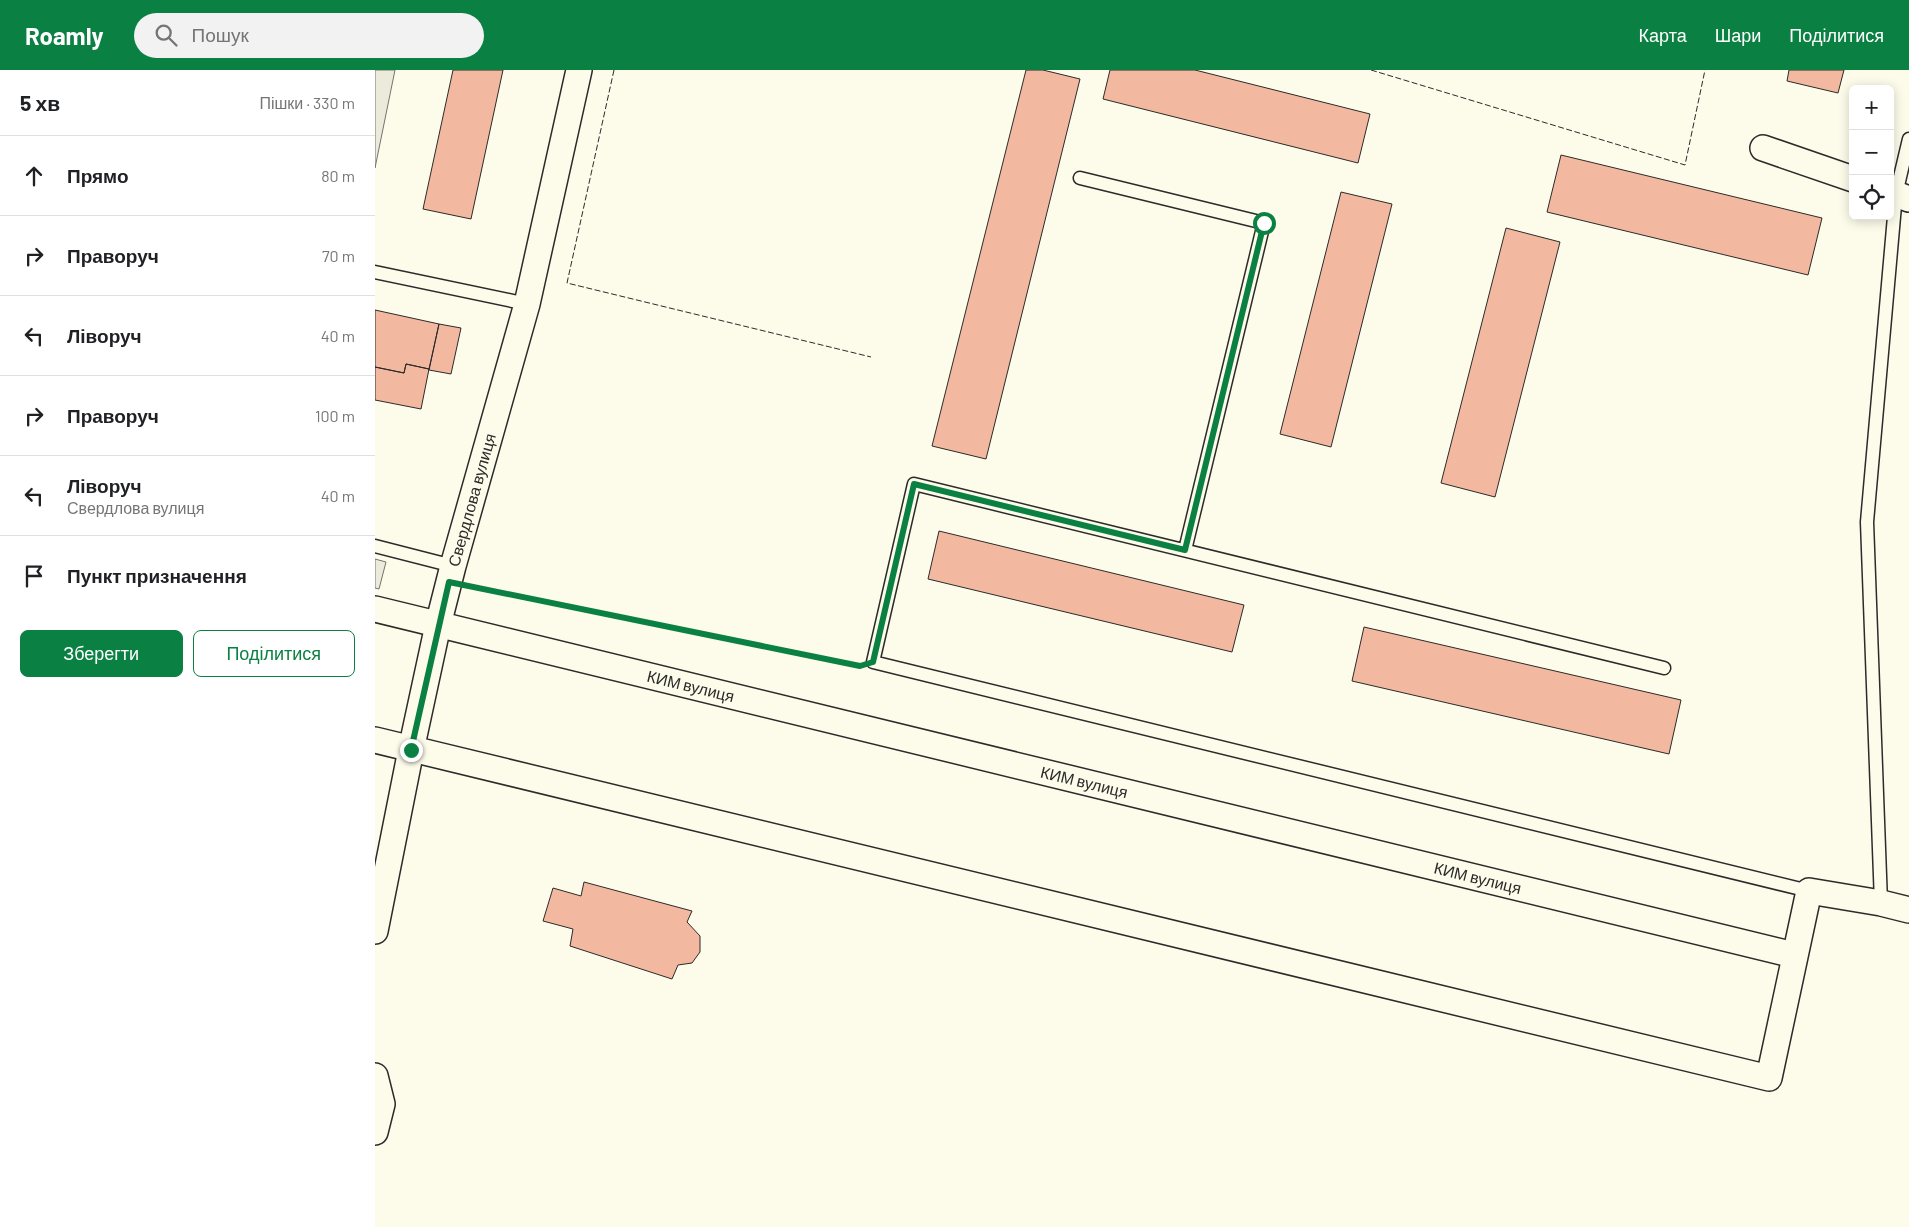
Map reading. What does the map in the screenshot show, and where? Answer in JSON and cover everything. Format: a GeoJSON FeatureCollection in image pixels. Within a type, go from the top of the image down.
{"type":"FeatureCollection","features":[{"type":"Feature","properties":{"kind":"street","name":"Свердлова вулиця"},"geometry":{"type":"LineString","coordinates":[[375,931],[411,750],[439,624],[451,574],[527,304],[579,70]]}},
{"type":"Feature","properties":{"kind":"street"},"geometry":{"type":"LineString","coordinates":[[1763,148],[1849,178]]}},
{"type":"Feature","properties":{"kind":"street","name":"КИМ вулиця"},"geometry":{"type":"LineString","coordinates":[[375,608],[1795,955]]}},
{"type":"Feature","properties":{"kind":"street"},"geometry":{"type":"LineString","coordinates":[[375,740],[1769,1078],[1809,891],[1881,903],[1909,910]]}},
{"type":"Feature","properties":{"kind":"street"},"geometry":{"type":"LineString","coordinates":[[375,1076],[381,1104],[375,1132]]}},
{"type":"Feature","properties":{"kind":"lane"},"geometry":{"type":"LineString","coordinates":[[1881,903],[1867,522],[1898,195],[1909,139]]}},
{"type":"Feature","properties":{"kind":"lane"},"geometry":{"type":"LineString","coordinates":[[1080,178],[1264,223],[1185,550]]}},
{"type":"Feature","properties":{"kind":"lane"},"geometry":{"type":"LineString","coordinates":[[375,272],[527,304]]}},
{"type":"Feature","properties":{"kind":"lane"},"geometry":{"type":"LineString","coordinates":[[1664,668],[914,484],[873,662],[1809,891]]}},
{"type":"Feature","properties":{"kind":"lane"},"geometry":{"type":"LineString","coordinates":[[375,546],[451,574]]}},
{"type":"Feature","properties":{"kind":"path"},"geometry":{"type":"LineString","coordinates":[[451,574],[860,666],[873,662]]}},
{"type":"Feature","properties":{"kind":"shaded area"},"geometry":{"type":"Polygon","coordinates":[[[375,70],[395,70],[375,168],[375,70]]]}},
{"type":"Feature","properties":{"kind":"shaded area"},"geometry":{"type":"Polygon","coordinates":[[[375,559],[386,562],[379,589],[375,588],[375,559]]]}},
{"type":"Feature","properties":{"kind":"building"},"geometry":{"type":"Polygon","coordinates":[[[453,70],[503,70],[471,219],[423,209],[453,70]]]}},
{"type":"Feature","properties":{"kind":"building"},"geometry":{"type":"Polygon","coordinates":[[[1026,70],[1043,70],[1080,79],[986,459],[932,446],[1026,70]]]}},
{"type":"Feature","properties":{"kind":"building"},"geometry":{"type":"Polygon","coordinates":[[[1110,70],[1195,70],[1370,114],[1358,163],[1103,99],[1110,70]]]}},
{"type":"Feature","properties":{"kind":"building"},"geometry":{"type":"Polygon","coordinates":[[[1789,70],[1844,70],[1838,93],[1787,81],[1789,70]]]}},
{"type":"Feature","properties":{"kind":"building"},"geometry":{"type":"Polygon","coordinates":[[[1561,155],[1822,218],[1808,275],[1547,212],[1561,155]]]}},
{"type":"Feature","properties":{"kind":"building"},"geometry":{"type":"Polygon","coordinates":[[[1341,192],[1392,204],[1331,447],[1280,434],[1341,192]]]}},
{"type":"Feature","properties":{"kind":"building"},"geometry":{"type":"Polygon","coordinates":[[[1506,228],[1560,242],[1495,497],[1441,483],[1506,228]]]}},
{"type":"Feature","properties":{"kind":"building"},"geometry":{"type":"Polygon","coordinates":[[[375,310],[439,324],[429,369],[406,364],[404,373],[375,367],[375,310]]]}},
{"type":"Feature","properties":{"kind":"building"},"geometry":{"type":"Polygon","coordinates":[[[439,324],[461,328],[451,374],[429,370],[439,324]]]}},
{"type":"Feature","properties":{"kind":"building"},"geometry":{"type":"Polygon","coordinates":[[[406,364],[429,369],[421,409],[375,400],[375,367],[404,373],[406,364]]]}},
{"type":"Feature","properties":{"kind":"building"},"geometry":{"type":"Polygon","coordinates":[[[939,531],[1244,605],[1232,652],[928,579],[939,531]]]}},
{"type":"Feature","properties":{"kind":"building"},"geometry":{"type":"Polygon","coordinates":[[[1364,627],[1681,700],[1669,754],[1352,681],[1364,627]]]}},
{"type":"Feature","properties":{"kind":"building"},"geometry":{"type":"Polygon","coordinates":[[[584,882],[692,911],[687,922],[700,936],[700,952],[692,963],[678,965],[672,979],[570,946],[573,929],[543,921],[553,888],[581,896],[584,882]]]}},
{"type":"Feature","properties":{"kind":"fence"},"geometry":{"type":"LineString","coordinates":[[614,70],[567,283],[871,357]]}},
{"type":"Feature","properties":{"kind":"fence"},"geometry":{"type":"LineString","coordinates":[[1371,70],[1685,165],[1705,70]]}},
{"type":"Feature","properties":{"kind":"route"},"geometry":{"type":"LineString","coordinates":[[411,750],[449,582],[860,666],[873,662],[914,484],[1185,550],[1264,223]]}}]}
